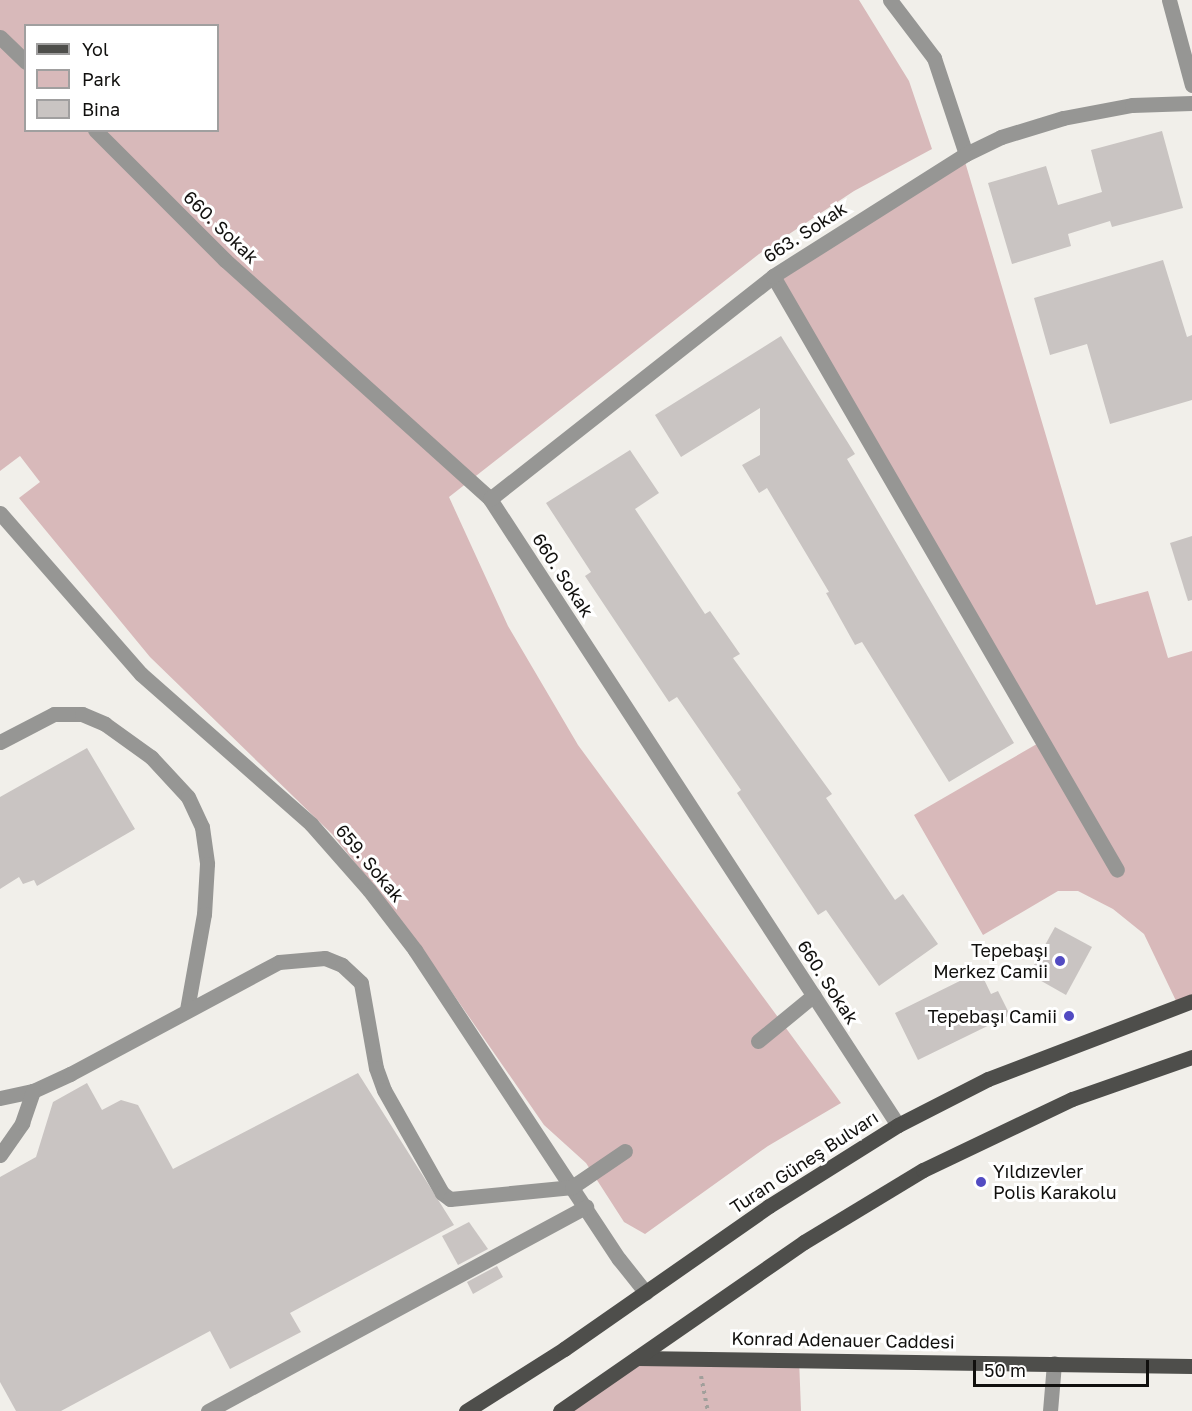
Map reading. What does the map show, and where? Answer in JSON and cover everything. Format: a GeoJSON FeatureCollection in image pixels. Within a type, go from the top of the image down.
{"type":"FeatureCollection","features":[{"type":"Feature","properties":{"kind":"main road","name":"Turan Güneş Bulvarı"},"geometry":{"type":"LineString","coordinates":[[466,1411],[646,1293],[770,1206],[898,1125],[1009,1070],[1192,1001]]}},
{"type":"Feature","properties":{"kind":"main road"},"geometry":{"type":"LineString","coordinates":[[560,1411],[804,1242],[923,1170],[1072,1099],[1192,1057]]}},
{"type":"Feature","properties":{"kind":"main road","name":"Konrad Adenauer Caddesi"},"geometry":{"type":"LineString","coordinates":[[637,1358],[698,1357],[1192,1366]]}},
{"type":"Feature","properties":{"kind":"street"},"geometry":{"type":"LineString","coordinates":[[890,0],[934,58],[966,154]]}},
{"type":"Feature","properties":{"kind":"street"},"geometry":{"type":"LineString","coordinates":[[1169,0],[1192,85]]}},
{"type":"Feature","properties":{"kind":"street"},"geometry":{"type":"LineString","coordinates":[[0,37],[24,60]]}},
{"type":"Feature","properties":{"kind":"street","name":"663. Sokak"},"geometry":{"type":"LineString","coordinates":[[490,500],[773,276],[966,154],[1001,137],[1063,118],[1132,105],[1192,104]]}},
{"type":"Feature","properties":{"kind":"street","name":"660. Sokak"},"geometry":{"type":"LineString","coordinates":[[97,132],[225,260],[490,500],[898,1125]]}},
{"type":"Feature","properties":{"kind":"street"},"geometry":{"type":"LineString","coordinates":[[773,276],[1117,870]]}},
{"type":"Feature","properties":{"kind":"street","name":"659. Sokak"},"geometry":{"type":"LineString","coordinates":[[0,513],[141,674],[311,824],[369,890],[415,950],[572,1187],[646,1293]]}},
{"type":"Feature","properties":{"kind":"street"},"geometry":{"type":"LineString","coordinates":[[0,742],[54,714],[82,714],[105,724],[151,757],[188,797],[202,827],[207,864],[204,914],[187,1009]]}},
{"type":"Feature","properties":{"kind":"street"},"geometry":{"type":"LineString","coordinates":[[0,1098],[33,1090],[279,962],[325,958],[342,965],[361,983],[376,1068],[384,1090],[442,1193],[459,1200],[572,1187],[625,1151]]}},
{"type":"Feature","properties":{"kind":"street"},"geometry":{"type":"LineString","coordinates":[[758,1041],[814,995]]}},
{"type":"Feature","properties":{"kind":"street"},"geometry":{"type":"LineString","coordinates":[[0,1155],[22,1123],[33,1090]]}},
{"type":"Feature","properties":{"kind":"street"},"geometry":{"type":"LineString","coordinates":[[208,1411],[586,1207]]}},
{"type":"Feature","properties":{"kind":"street"},"geometry":{"type":"LineString","coordinates":[[1050,1411],[1054,1363]]}},
{"type":"Feature","properties":{"kind":"path"},"geometry":{"type":"LineString","coordinates":[[698,1357],[708,1411]]}},
{"type":"Feature","properties":{"kind":"green space"},"geometry":{"type":"Polygon","coordinates":[[[0,0],[859,0],[909,81],[932,149],[854,191],[759,254],[449,497],[508,626],[578,745],[841,1103],[768,1146],[645,1234],[624,1222],[586,1163],[544,1125],[415,939],[332,834],[150,657],[19,498],[40,482],[20,456],[0,471],[0,0]]]}},
{"type":"Feature","properties":{"kind":"green space"},"geometry":{"type":"Polygon","coordinates":[[[963,155],[1096,605],[1148,591],[1168,658],[1192,651],[1192,1001],[1178,1005],[1144,934],[1113,909],[1078,891],[1058,891],[983,935],[914,815],[1042,741],[773,276],[963,155]]]}},
{"type":"Feature","properties":{"kind":"green space"},"geometry":{"type":"Polygon","coordinates":[[[637,1358],[799,1358],[801,1411],[560,1411],[637,1358]]]}},
{"type":"Feature","properties":{"kind":"building"},"geometry":{"type":"Polygon","coordinates":[[[1162,131],[1183,208],[1112,227],[1110,221],[1068,234],[1071,246],[1012,264],[988,183],[1046,166],[1058,205],[1102,192],[1091,150],[1162,131]]]}},
{"type":"Feature","properties":{"kind":"building"},"geometry":{"type":"Polygon","coordinates":[[[1163,260],[1187,337],[1192,335],[1192,400],[1110,424],[1087,344],[1050,355],[1034,298],[1163,260]]]}},
{"type":"Feature","properties":{"kind":"building"},"geometry":{"type":"Polygon","coordinates":[[[781,336],[855,454],[847,459],[1014,743],[949,782],[862,642],[855,645],[826,593],[829,592],[767,488],[759,493],[742,465],[760,455],[760,408],[681,457],[655,415],[781,336]]]}},
{"type":"Feature","properties":{"kind":"building"},"geometry":{"type":"Polygon","coordinates":[[[630,450],[659,493],[635,509],[705,614],[710,611],[740,654],[733,658],[832,794],[826,798],[895,900],[903,894],[938,944],[879,986],[826,910],[818,915],[737,793],[741,790],[677,697],[669,702],[585,576],[591,572],[546,503],[630,450]]]}},
{"type":"Feature","properties":{"kind":"building"},"geometry":{"type":"Polygon","coordinates":[[[1192,536],[1192,600],[1188,601],[1170,543],[1192,536]]]}},
{"type":"Feature","properties":{"kind":"building"},"geometry":{"type":"Polygon","coordinates":[[[87,748],[135,829],[37,886],[34,880],[23,884],[19,877],[0,889],[0,797],[87,748]]]}},
{"type":"Feature","properties":{"kind":"building","name":"Tepebaşı Merkez Camii"},"geometry":{"type":"Polygon","coordinates":[[[1055,927],[1092,947],[1066,995],[1029,974],[1055,927]]]}},
{"type":"Feature","properties":{"kind":"building"},"geometry":{"type":"Polygon","coordinates":[[[980,971],[991,994],[998,991],[1010,1015],[918,1060],[895,1013],[980,971]]]}},
{"type":"Feature","properties":{"kind":"building"},"geometry":{"type":"Polygon","coordinates":[[[358,1073],[454,1225],[290,1313],[301,1332],[230,1369],[210,1331],[61,1411],[16,1411],[0,1382],[0,1177],[36,1157],[53,1102],[87,1083],[102,1110],[121,1100],[138,1105],[173,1169],[358,1073]]]}},
{"type":"Feature","properties":{"kind":"building"},"geometry":{"type":"Polygon","coordinates":[[[469,1222],[488,1249],[458,1265],[442,1236],[469,1222]]]}},
{"type":"Feature","properties":{"kind":"building"},"geometry":{"type":"Polygon","coordinates":[[[497,1266],[503,1277],[473,1294],[467,1282],[497,1266]]]}},
{"type":"Feature","properties":{"kind":"place","name":"Tepebaşı Merkez Camii"},"geometry":{"type":"Point","coordinates":[1060,961]}},
{"type":"Feature","properties":{"kind":"place","name":"Tepebaşı Camii"},"geometry":{"type":"Point","coordinates":[1069,1016]}},
{"type":"Feature","properties":{"kind":"place","name":"Yıldızevler Polis Karakolu"},"geometry":{"type":"Point","coordinates":[981,1182]}}]}
